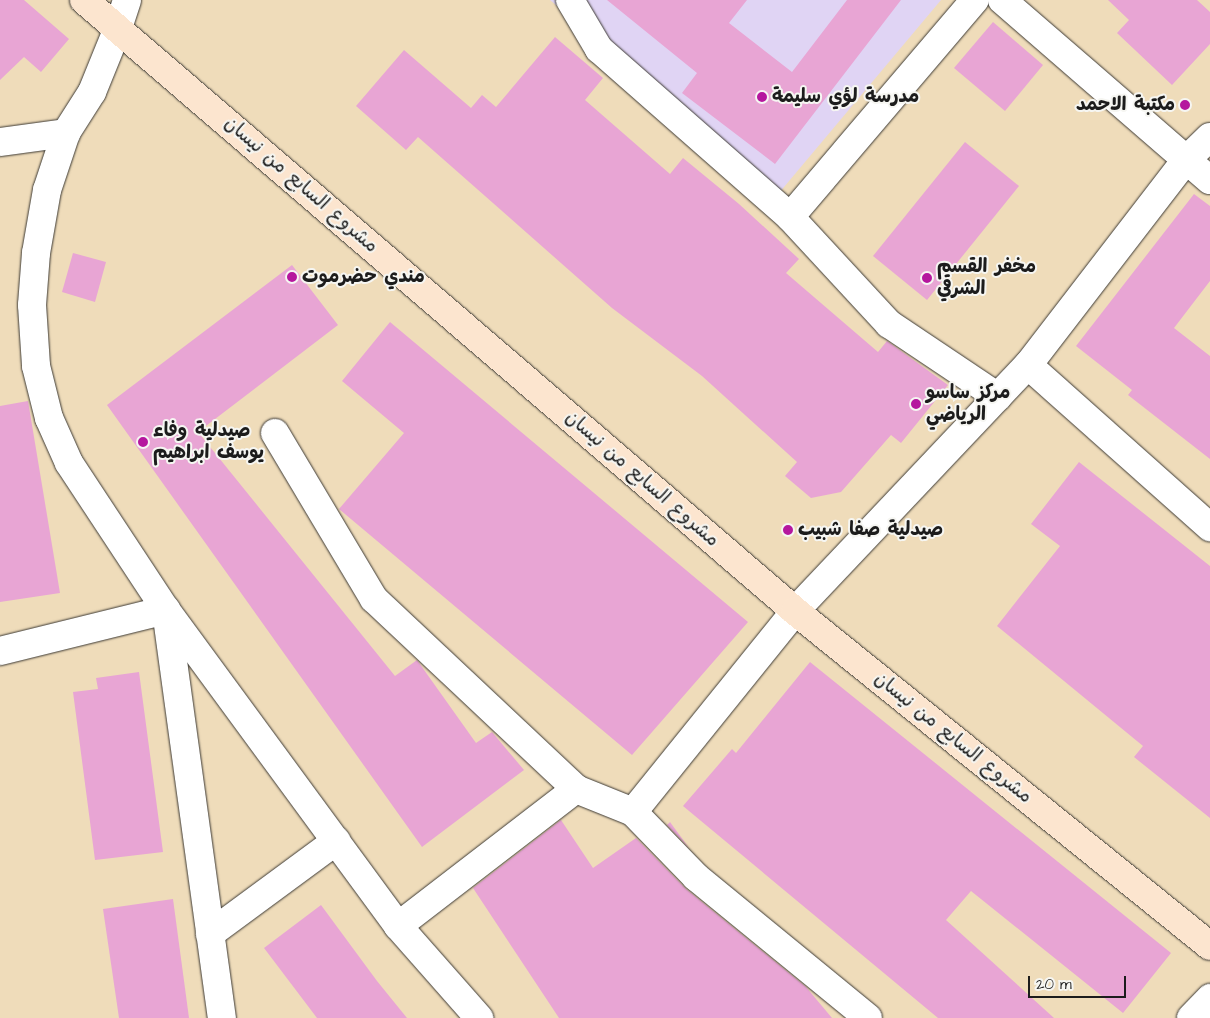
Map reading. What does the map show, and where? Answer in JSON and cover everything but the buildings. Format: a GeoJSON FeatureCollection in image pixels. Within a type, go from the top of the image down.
{"type":"FeatureCollection","features":[{"type":"Feature","properties":{"kind":"main road","name":"مشروع السابع من نيسان"},"geometry":{"type":"LineString","coordinates":[[84,0],[796,611],[1210,946]]}},
{"type":"Feature","properties":{"kind":"street"},"geometry":{"type":"LineString","coordinates":[[127,0],[107,62],[66,133],[47,190],[36,253],[32,305],[36,366],[49,418],[69,463],[166,610],[398,926],[479,1018]]}},
{"type":"Feature","properties":{"kind":"street"},"geometry":{"type":"LineString","coordinates":[[570,0],[599,49],[790,217],[889,324],[998,397]]}},
{"type":"Feature","properties":{"kind":"street"},"geometry":{"type":"LineString","coordinates":[[790,217],[975,0]]}},
{"type":"Feature","properties":{"kind":"street"},"geometry":{"type":"LineString","coordinates":[[1002,0],[1210,180]]}},
{"type":"Feature","properties":{"kind":"street"},"geometry":{"type":"LineString","coordinates":[[0,142],[66,133]]}},
{"type":"Feature","properties":{"kind":"street"},"geometry":{"type":"LineString","coordinates":[[633,812],[796,611],[1028,365],[1186,160],[1210,136]]}},
{"type":"Feature","properties":{"kind":"street"},"geometry":{"type":"LineString","coordinates":[[1028,365],[1210,527]]}},
{"type":"Feature","properties":{"kind":"street"},"geometry":{"type":"LineString","coordinates":[[275,433],[374,600],[576,789],[633,812],[696,877],[868,1018]]}},
{"type":"Feature","properties":{"kind":"street"},"geometry":{"type":"LineString","coordinates":[[0,651],[166,610]]}},
{"type":"Feature","properties":{"kind":"street"},"geometry":{"type":"LineString","coordinates":[[166,610],[222,1018]]}},
{"type":"Feature","properties":{"kind":"street"},"geometry":{"type":"LineString","coordinates":[[398,926],[576,789]]}},
{"type":"Feature","properties":{"kind":"street"},"geometry":{"type":"LineString","coordinates":[[210,934],[336,841]]}},
{"type":"Feature","properties":{"kind":"street"},"geometry":{"type":"LineString","coordinates":[[1191,1018],[1210,998]]}},
{"type":"Feature","properties":{"kind":"shaded area","name":"مدرسة لؤي سليمة"},"geometry":{"type":"Polygon","coordinates":[[[550,0],[941,0],[779,193],[550,0]]]}},
{"type":"Feature","properties":{"kind":"place","name":"مدرسة لؤي سليمة"},"geometry":{"type":"Point","coordinates":[762,97]}},
{"type":"Feature","properties":{"kind":"place","name":"مكتبة الاحمد"},"geometry":{"type":"Point","coordinates":[1185,105]}},
{"type":"Feature","properties":{"kind":"place","name":"مندي حضرموت"},"geometry":{"type":"Point","coordinates":[292,277]}},
{"type":"Feature","properties":{"kind":"place","name":"مخفر القسم الشرقي"},"geometry":{"type":"Point","coordinates":[927,278]}},
{"type":"Feature","properties":{"kind":"place","name":"مركز ساسو الرياضي"},"geometry":{"type":"Point","coordinates":[916,404]}},
{"type":"Feature","properties":{"kind":"place","name":"صيدلية وفاء يوسف ابراهيم"},"geometry":{"type":"Point","coordinates":[143,442]}},
{"type":"Feature","properties":{"kind":"place","name":"صيدلية صفا شبيب"},"geometry":{"type":"Point","coordinates":[788,530]}}]}
